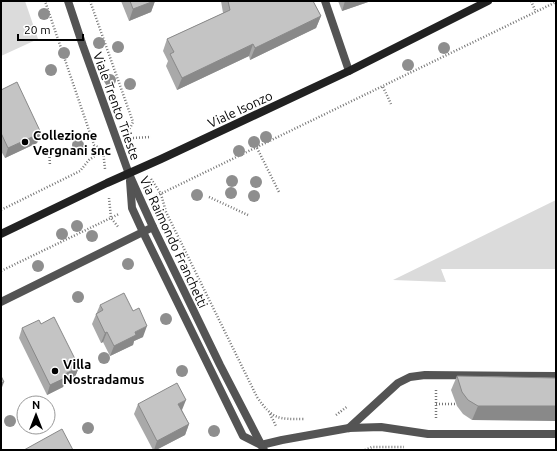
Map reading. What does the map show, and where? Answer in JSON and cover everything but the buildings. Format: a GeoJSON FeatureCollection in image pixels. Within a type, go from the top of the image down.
{"type":"FeatureCollection","features":[{"type":"Feature","properties":{"kind":"main road"},"geometry":{"type":"LineString","coordinates":[[466,12],[474,1]]}},
{"type":"Feature","properties":{"kind":"main road","name":"Viale Isonzo"},"geometry":{"type":"LineString","coordinates":[[1,234],[107,183],[349,71],[488,1]]}},
{"type":"Feature","properties":{"kind":"street","name":"Viale Trento Trieste"},"geometry":{"type":"LineString","coordinates":[[68,1],[129,174]]}},
{"type":"Feature","properties":{"kind":"street"},"geometry":{"type":"LineString","coordinates":[[325,1],[349,71]]}},
{"type":"Feature","properties":{"kind":"street","name":"Via Raimondo Franchetti"},"geometry":{"type":"LineString","coordinates":[[129,174],[152,227],[262,448]]}},
{"type":"Feature","properties":{"kind":"street","name":"Via Raimondo Franchetti"},"geometry":{"type":"LineString","coordinates":[[129,174],[132,208],[142,232],[243,436],[262,448]]}},
{"type":"Feature","properties":{"kind":"street"},"geometry":{"type":"LineString","coordinates":[[1,302],[152,227]]}},
{"type":"Feature","properties":{"kind":"street"},"geometry":{"type":"LineString","coordinates":[[349,428],[398,383],[410,377],[425,375],[556,376]]}},
{"type":"Feature","properties":{"kind":"street"},"geometry":{"type":"LineString","coordinates":[[253,450],[282,440],[349,428],[381,427],[428,434],[556,434]]}},
{"type":"Feature","properties":{"kind":"path"},"geometry":{"type":"LineString","coordinates":[[1,210],[80,171],[89,160],[103,150],[94,145],[45,1]]}},
{"type":"Feature","properties":{"kind":"path"},"geometry":{"type":"LineString","coordinates":[[90,1],[133,122],[128,133]]}},
{"type":"Feature","properties":{"kind":"path"},"geometry":{"type":"LineString","coordinates":[[531,1],[536,12]]}},
{"type":"Feature","properties":{"kind":"path"},"geometry":{"type":"LineString","coordinates":[[142,203],[556,2]]}},
{"type":"Feature","properties":{"kind":"path"},"geometry":{"type":"LineString","coordinates":[[383,87],[391,104]]}},
{"type":"Feature","properties":{"kind":"path"},"geometry":{"type":"LineString","coordinates":[[132,138],[151,137]]}},
{"type":"Feature","properties":{"kind":"path"},"geometry":{"type":"LineString","coordinates":[[49,148],[50,166]]}},
{"type":"Feature","properties":{"kind":"path"},"geometry":{"type":"LineString","coordinates":[[257,148],[279,192]]}},
{"type":"Feature","properties":{"kind":"path"},"geometry":{"type":"LineString","coordinates":[[144,167],[160,194],[166,212],[257,397],[265,409],[282,419],[310,419]]}},
{"type":"Feature","properties":{"kind":"path"},"geometry":{"type":"LineString","coordinates":[[209,197],[248,215]]}},
{"type":"Feature","properties":{"kind":"path"},"geometry":{"type":"LineString","coordinates":[[1,271],[132,208]]}},
{"type":"Feature","properties":{"kind":"path"},"geometry":{"type":"LineString","coordinates":[[435,375],[436,434]]}},
{"type":"Feature","properties":{"kind":"path"},"geometry":{"type":"LineString","coordinates":[[335,416],[354,402]]}},
{"type":"Feature","properties":{"kind":"path"},"geometry":{"type":"LineString","coordinates":[[436,404],[459,404]]}},
{"type":"Feature","properties":{"kind":"shaded area"},"geometry":{"type":"Polygon","coordinates":[[[1,1],[25,1],[38,39],[1,56],[1,1]]]}},
{"type":"Feature","properties":{"kind":"shaded area"},"geometry":{"type":"Polygon","coordinates":[[[556,200],[556,269],[441,269],[446,282],[393,280],[556,200]]]}},
{"type":"Feature","properties":{"kind":"place","name":"Collezione Vergnani snc"},"geometry":{"type":"Point","coordinates":[25,142]}},
{"type":"Feature","properties":{"kind":"place","name":"Villa Nostradamus"},"geometry":{"type":"Point","coordinates":[55,371]}}]}
